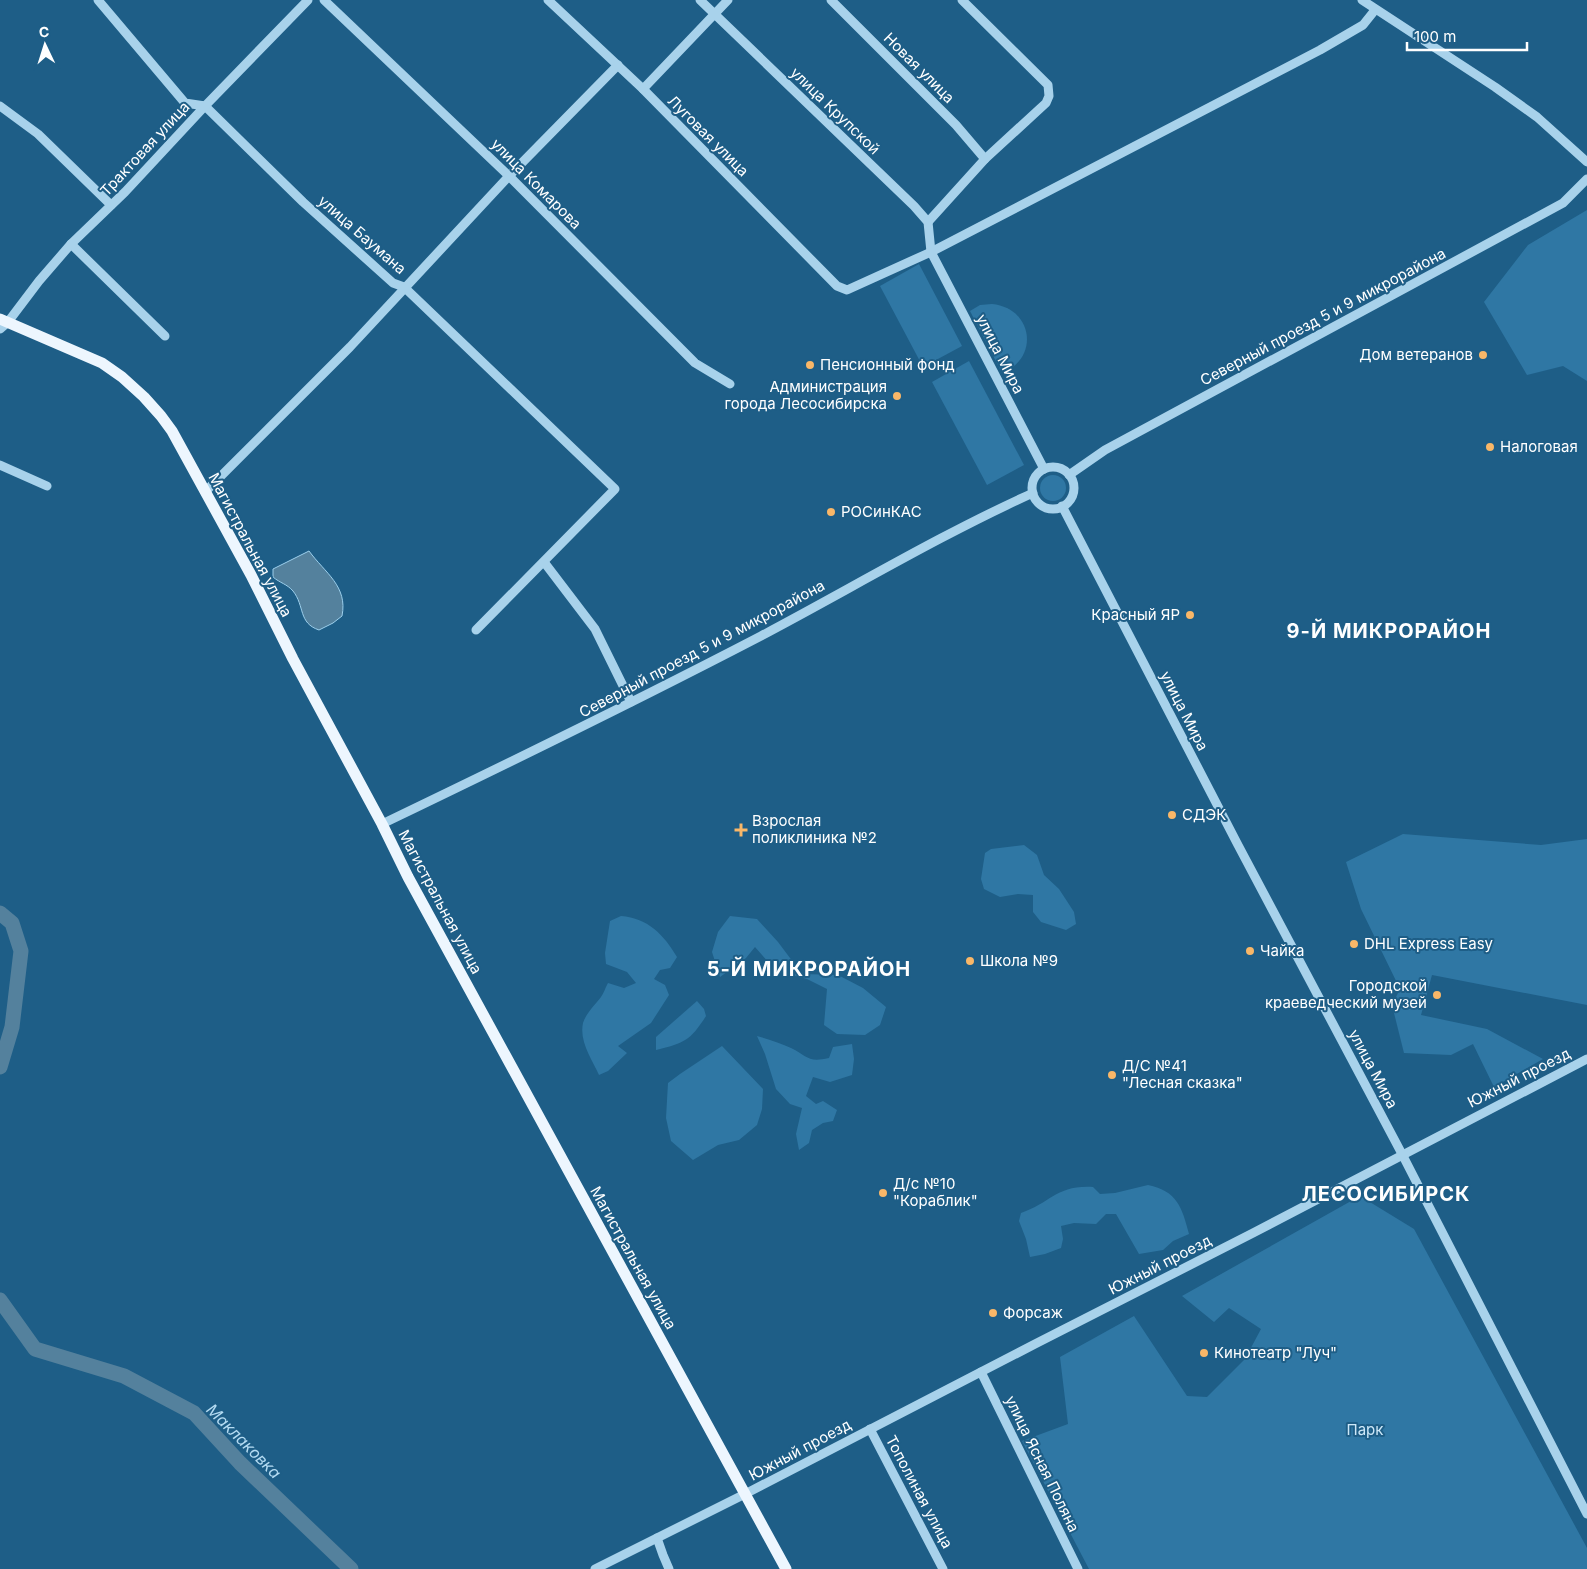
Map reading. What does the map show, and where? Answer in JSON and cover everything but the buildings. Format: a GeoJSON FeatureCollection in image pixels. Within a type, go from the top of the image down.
{"type":"FeatureCollection","features":[{"type":"Feature","properties":{"kind":"main road","name":"Магистральная улица"},"geometry":{"type":"LineString","coordinates":[[3,323],[102,363],[122,377],[144,397],[172,432],[251,575],[408,877],[786,1569]]}},
{"type":"Feature","properties":{"kind":"street","name":"улица Баумана"},"geometry":{"type":"LineString","coordinates":[[98,0],[185,103],[205,106],[303,202],[393,283],[404,288],[615,489],[544,562]]}},
{"type":"Feature","properties":{"kind":"street","name":"Трактовая улица"},"geometry":{"type":"LineString","coordinates":[[3,323],[72,244],[125,192],[308,0]]}},
{"type":"Feature","properties":{"kind":"street","name":"улица Комарова"},"geometry":{"type":"LineString","coordinates":[[324,0],[509,176],[695,363],[730,384]]}},
{"type":"Feature","properties":{"kind":"street","name":"Луговая улица"},"geometry":{"type":"LineString","coordinates":[[548,0],[643,89],[837,286],[847,290],[931,252]]}},
{"type":"Feature","properties":{"kind":"street","name":"улица Крупской"},"geometry":{"type":"LineString","coordinates":[[700,0],[914,206],[928,222]]}},
{"type":"Feature","properties":{"kind":"street"},"geometry":{"type":"LineString","coordinates":[[643,89],[728,0]]}},
{"type":"Feature","properties":{"kind":"street","name":"Новая улица"},"geometry":{"type":"LineString","coordinates":[[831,0],[956,125],[985,159]]}},
{"type":"Feature","properties":{"kind":"street"},"geometry":{"type":"LineString","coordinates":[[962,0],[1048,85],[1049,96],[1046,103],[985,159],[928,222],[931,252],[1320,50],[1363,24],[1375,10]]}},
{"type":"Feature","properties":{"kind":"street"},"geometry":{"type":"LineString","coordinates":[[1362,0],[1495,87],[1537,118],[1587,162]]}},
{"type":"Feature","properties":{"kind":"street"},"geometry":{"type":"LineString","coordinates":[[205,492],[350,347],[509,176],[618,65]]}},
{"type":"Feature","properties":{"kind":"street"},"geometry":{"type":"LineString","coordinates":[[0,106],[38,134],[111,205]]}},
{"type":"Feature","properties":{"kind":"street","name":"Северный проезд 5 и 9 микрорайона"},"geometry":{"type":"LineString","coordinates":[[1069,475],[1105,450],[1563,203],[1587,179]]}},
{"type":"Feature","properties":{"kind":"street"},"geometry":{"type":"LineString","coordinates":[[72,244],[165,336]]}},
{"type":"Feature","properties":{"kind":"street","name":"улица Мира"},"geometry":{"type":"LineString","coordinates":[[931,252],[1044,469]]}},
{"type":"Feature","properties":{"kind":"street"},"geometry":{"type":"LineString","coordinates":[[0,465],[47,486]]}},
{"type":"Feature","properties":{"kind":"street"},"geometry":{"type":"LineString","coordinates":[[1057,468],[1069,475],[1072,482],[1072,494],[1062,506],[1044,507],[1037,501],[1033,493],[1034,479],[1038,473],[1044,469],[1057,468]]}},
{"type":"Feature","properties":{"kind":"street","name":"Северный проезд 5 и 9 микрорайона"},"geometry":{"type":"LineString","coordinates":[[382,824],[763,635],[989,513],[1033,493]]}},
{"type":"Feature","properties":{"kind":"street","name":"улица Мира"},"geometry":{"type":"LineString","coordinates":[[1062,506],[1233,837],[1402,1154],[1587,1514]]}},
{"type":"Feature","properties":{"kind":"street"},"geometry":{"type":"LineString","coordinates":[[476,630],[544,562],[595,629],[631,702]]}},
{"type":"Feature","properties":{"kind":"street","name":"Южный проезд"},"geometry":{"type":"LineString","coordinates":[[595,1569],[1253,1233],[1587,1058]]}},
{"type":"Feature","properties":{"kind":"street","name":"улица Ясная Поляна"},"geometry":{"type":"LineString","coordinates":[[981,1372],[1078,1569]]}},
{"type":"Feature","properties":{"kind":"street","name":"Тополиная улица"},"geometry":{"type":"LineString","coordinates":[[870,1429],[944,1569]]}},
{"type":"Feature","properties":{"kind":"street"},"geometry":{"type":"LineString","coordinates":[[657,1538],[669,1569]]}},
{"type":"Feature","properties":{"kind":"green space"},"geometry":{"type":"Polygon","coordinates":[[[1587,210],[1587,381],[1563,366],[1527,375],[1484,302],[1528,245],[1587,210]]]}},
{"type":"Feature","properties":{"kind":"green space"},"geometry":{"type":"Polygon","coordinates":[[[919,264],[962,346],[923,367],[880,286],[919,264]]]}},
{"type":"Feature","properties":{"kind":"green space"},"geometry":{"type":"Polygon","coordinates":[[[992,304],[1006,307],[1016,314],[1027,334],[1026,346],[1022,356],[1014,366],[1002,373],[970,311],[980,305],[992,304]]]}},
{"type":"Feature","properties":{"kind":"green space"},"geometry":{"type":"Polygon","coordinates":[[[969,361],[1024,465],[987,485],[932,382],[969,361]]]}},
{"type":"Feature","properties":{"kind":"green space"},"geometry":{"type":"Polygon","coordinates":[[[1053,475],[1062,479],[1066,488],[1062,497],[1053,501],[1044,497],[1040,488],[1044,479],[1053,475]]]}},
{"type":"Feature","properties":{"kind":"green space"},"geometry":{"type":"Polygon","coordinates":[[[1403,834],[1541,845],[1587,839],[1587,1005],[1432,975],[1421,1015],[1487,1029],[1543,1059],[1494,1087],[1473,1044],[1451,1055],[1404,1053],[1392,1005],[1400,989],[1361,909],[1346,862],[1403,834]]]}},
{"type":"Feature","properties":{"kind":"green space"},"geometry":{"type":"Polygon","coordinates":[[[1024,845],[1037,855],[1044,875],[1059,889],[1074,912],[1076,924],[1066,930],[1041,922],[1033,912],[1033,895],[1018,894],[1000,897],[984,889],[981,879],[985,853],[991,849],[1024,845]]]}},
{"type":"Feature","properties":{"kind":"green space"},"geometry":{"type":"Polygon","coordinates":[[[621,916],[639,920],[654,929],[667,942],[677,957],[670,968],[660,970],[654,979],[665,985],[669,995],[651,1023],[618,1046],[627,1053],[608,1071],[599,1075],[584,1044],[582,1030],[584,1019],[602,995],[608,983],[624,988],[636,983],[627,972],[606,964],[605,953],[610,921],[621,916]]]}},
{"type":"Feature","properties":{"kind":"green space"},"geometry":{"type":"Polygon","coordinates":[[[730,916],[757,919],[778,942],[802,974],[838,975],[863,988],[886,1007],[880,1025],[865,1035],[837,1034],[824,1025],[827,989],[807,979],[785,973],[770,964],[755,947],[746,958],[720,977],[712,952],[718,932],[730,916]]]}},
{"type":"Feature","properties":{"kind":"green space"},"geometry":{"type":"Polygon","coordinates":[[[697,1001],[704,1009],[706,1016],[691,1036],[680,1043],[656,1050],[656,1037],[697,1001]]]}},
{"type":"Feature","properties":{"kind":"green space"},"geometry":{"type":"Polygon","coordinates":[[[757,1036],[783,1044],[808,1058],[816,1060],[829,1058],[833,1047],[852,1044],[854,1059],[852,1075],[830,1082],[813,1077],[806,1096],[816,1104],[823,1101],[837,1110],[833,1121],[823,1123],[812,1130],[809,1143],[799,1150],[796,1134],[802,1108],[790,1104],[776,1089],[757,1036]]]}},
{"type":"Feature","properties":{"kind":"green space"},"geometry":{"type":"Polygon","coordinates":[[[722,1046],[763,1089],[762,1109],[757,1125],[739,1140],[718,1145],[693,1160],[671,1141],[666,1118],[668,1083],[722,1046]]]}},
{"type":"Feature","properties":{"kind":"green space"},"geometry":{"type":"Polygon","coordinates":[[[1148,1185],[1166,1191],[1172,1196],[1181,1208],[1189,1234],[1173,1241],[1163,1250],[1139,1254],[1116,1214],[1106,1214],[1096,1224],[1074,1223],[1061,1226],[1063,1239],[1061,1248],[1030,1257],[1019,1221],[1021,1213],[1070,1189],[1093,1187],[1100,1194],[1115,1193],[1148,1185]]]}},
{"type":"Feature","properties":{"kind":"green space","name":"Парк"},"geometry":{"type":"Polygon","coordinates":[[[1360,1196],[1414,1229],[1587,1548],[1587,1569],[1089,1569],[1022,1441],[1068,1424],[1060,1357],[1134,1316],[1187,1396],[1207,1397],[1245,1359],[1261,1329],[1229,1308],[1214,1322],[1182,1296],[1360,1196]]]}},
{"type":"Feature","properties":{"kind":"shaded area"},"geometry":{"type":"Polygon","coordinates":[[[309,551],[334,580],[342,596],[342,616],[319,630],[312,627],[305,619],[293,591],[273,577],[273,569],[309,551]]]}},
{"type":"Feature","properties":{"kind":"waterway","name":"Маклаковка"},"geometry":{"type":"LineString","coordinates":[[0,913],[12,923],[21,951],[12,1027],[0,1067]]}},
{"type":"Feature","properties":{"kind":"waterway","name":"Маклаковка"},"geometry":{"type":"LineString","coordinates":[[0,1300],[35,1349],[124,1376],[194,1413],[240,1463],[351,1569]]}},
{"type":"Feature","properties":{"kind":"place","name":"Дом ветеранов"},"geometry":{"type":"Point","coordinates":[1483,355]}},
{"type":"Feature","properties":{"kind":"place","name":"Пенсионный фонд"},"geometry":{"type":"Point","coordinates":[810,365]}},
{"type":"Feature","properties":{"kind":"place","name":"Администрация города Лесосибирска"},"geometry":{"type":"Point","coordinates":[897,396]}},
{"type":"Feature","properties":{"kind":"place","name":"Налоговая"},"geometry":{"type":"Point","coordinates":[1490,447]}},
{"type":"Feature","properties":{"kind":"place","name":"РОСинКАС"},"geometry":{"type":"Point","coordinates":[831,512]}},
{"type":"Feature","properties":{"kind":"place","name":"Красный ЯР"},"geometry":{"type":"Point","coordinates":[1190,615]}},
{"type":"Feature","properties":{"kind":"place","name":"СДЭК"},"geometry":{"type":"Point","coordinates":[1172,815]}},
{"type":"Feature","properties":{"kind":"place","name":"Взрослая поликлиника №2"},"geometry":{"type":"Point","coordinates":[741,830]}},
{"type":"Feature","properties":{"kind":"place","name":"DHL Express Easy"},"geometry":{"type":"Point","coordinates":[1354,944]}},
{"type":"Feature","properties":{"kind":"place","name":"Чайка"},"geometry":{"type":"Point","coordinates":[1250,951]}},
{"type":"Feature","properties":{"kind":"place","name":"Школа №9"},"geometry":{"type":"Point","coordinates":[970,961]}},
{"type":"Feature","properties":{"kind":"place","name":"Городской краеведческий музей"},"geometry":{"type":"Point","coordinates":[1437,995]}},
{"type":"Feature","properties":{"kind":"place","name":"Д/С №41 \"Лесная сказка\""},"geometry":{"type":"Point","coordinates":[1112,1075]}},
{"type":"Feature","properties":{"kind":"place","name":"Д/с №10 \"Кораблик\""},"geometry":{"type":"Point","coordinates":[883,1193]}},
{"type":"Feature","properties":{"kind":"place","name":"Форсаж"},"geometry":{"type":"Point","coordinates":[993,1313]}},
{"type":"Feature","properties":{"kind":"place","name":"Кинотеатр \"Луч\""},"geometry":{"type":"Point","coordinates":[1204,1353]}},
{"type":"Feature","properties":{"kind":"district","name":"9-Й МИКРОРАЙОН"},"geometry":{"type":"Point","coordinates":[1389,631]}},
{"type":"Feature","properties":{"kind":"district","name":"5-Й МИКРОРАЙОН"},"geometry":{"type":"Point","coordinates":[809,969]}},
{"type":"Feature","properties":{"kind":"district","name":"ЛЕСОСИБИРСК"},"geometry":{"type":"Point","coordinates":[1386,1194]}}]}
